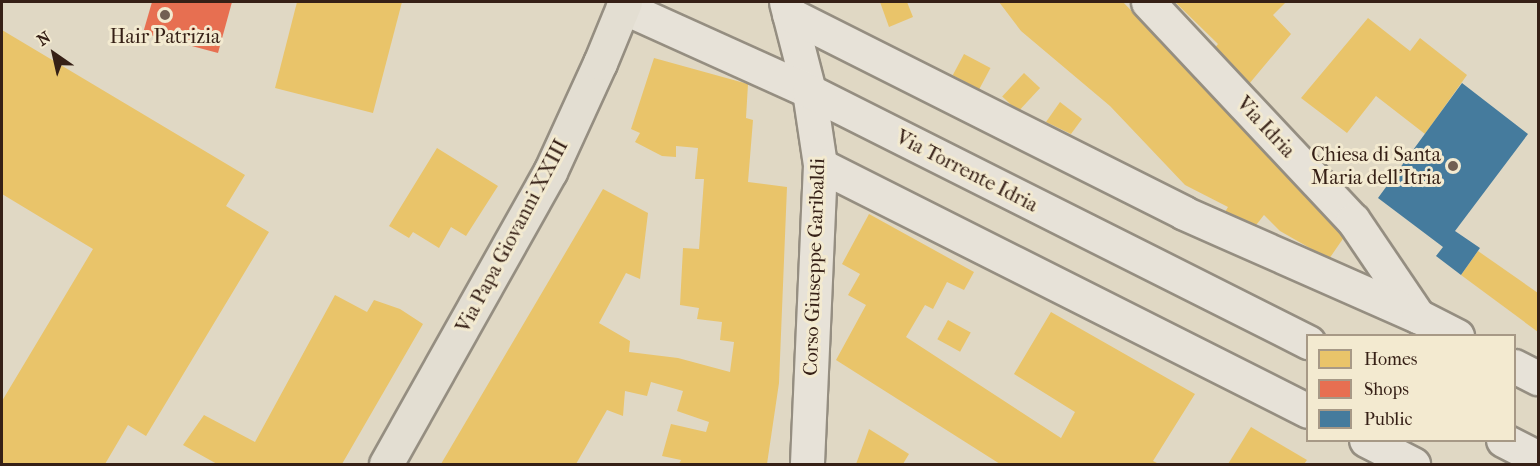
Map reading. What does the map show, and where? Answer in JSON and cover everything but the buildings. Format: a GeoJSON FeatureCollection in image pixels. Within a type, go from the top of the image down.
{"type":"FeatureCollection","features":[{"type":"Feature","properties":{"kind":"main road","name":"Via Papa Giovanni XXIII"},"geometry":{"type":"LineString","coordinates":[[386,465],[550,172],[624,4]]}},
{"type":"Feature","properties":{"kind":"street","name":"Via Idria"},"geometry":{"type":"LineString","coordinates":[[1148,2],[1353,220],[1419,316]]}},
{"type":"Feature","properties":{"kind":"street","name":"Via Torrente Idria"},"geometry":{"type":"LineString","coordinates":[[624,4],[809,91],[1306,341]]}},
{"type":"Feature","properties":{"kind":"street"},"geometry":{"type":"LineString","coordinates":[[788,8],[1184,213],[1419,316],[1453,334]]}},
{"type":"Feature","properties":{"kind":"street","name":"Corso Giuseppe Garibaldi"},"geometry":{"type":"LineString","coordinates":[[788,8],[809,91],[820,165],[807,465]]}},
{"type":"Feature","properties":{"kind":"street"},"geometry":{"type":"LineString","coordinates":[[820,165],[1306,410]]}},
{"type":"Feature","properties":{"kind":"street"},"geometry":{"type":"LineString","coordinates":[[1516,366],[1539,378]]}},
{"type":"Feature","properties":{"kind":"street"},"geometry":{"type":"LineString","coordinates":[[1368,442],[1413,465]]}},
{"type":"Feature","properties":{"kind":"street"},"geometry":{"type":"LineString","coordinates":[[1505,442],[1539,458]]}},
{"type":"Feature","properties":{"kind":"place","name":"Hair Patrizia"},"geometry":{"type":"Point","coordinates":[165,15]}},
{"type":"Feature","properties":{"kind":"place","name":"Chiesa di Santa Maria dell'Itria"},"geometry":{"type":"Point","coordinates":[1453,166]}}]}
